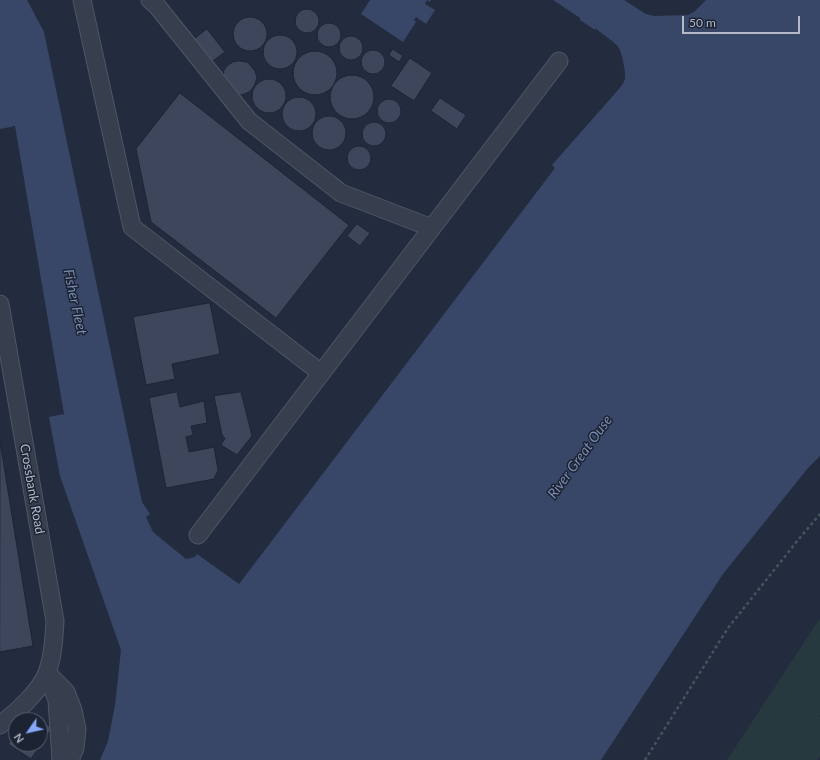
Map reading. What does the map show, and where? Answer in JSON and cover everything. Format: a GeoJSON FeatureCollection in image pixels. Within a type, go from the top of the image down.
{"type":"FeatureCollection","features":[{"type":"Feature","properties":{"kind":"street"},"geometry":{"type":"LineString","coordinates":[[82,0],[132,227],[321,373]]}},
{"type":"Feature","properties":{"kind":"street"},"geometry":{"type":"LineString","coordinates":[[150,0],[157,6],[249,121],[341,193],[432,228]]}},
{"type":"Feature","properties":{"kind":"street"},"geometry":{"type":"LineString","coordinates":[[198,535],[559,61]]}},
{"type":"Feature","properties":{"kind":"street","name":"Crossbank Road"},"geometry":{"type":"LineString","coordinates":[[0,304],[55,621],[54,639],[46,674],[38,688],[24,704],[0,725]]}},
{"type":"Feature","properties":{"kind":"street"},"geometry":{"type":"LineString","coordinates":[[46,674],[57,700],[61,760]]}},
{"type":"Feature","properties":{"kind":"street"},"geometry":{"type":"LineString","coordinates":[[46,674],[66,692],[74,710],[77,729],[75,748],[70,760]]}},
{"type":"Feature","properties":{"kind":"path"},"geometry":{"type":"LineString","coordinates":[[645,760],[728,628],[820,514]]}},
{"type":"Feature","properties":{"kind":"shaded area"},"geometry":{"type":"Polygon","coordinates":[[[820,618],[820,757],[817,760],[727,760],[820,618]]]}},
{"type":"Feature","properties":{"kind":"water"},"geometry":{"type":"Polygon","coordinates":[[[0,0],[27,0],[44,32],[142,502],[150,514],[146,517],[153,532],[186,559],[195,557],[197,554],[239,584],[555,168],[552,165],[624,82],[624,63],[619,48],[595,28],[595,30],[553,0],[624,0],[646,14],[654,16],[688,15],[695,11],[706,0],[820,0],[820,456],[808,468],[723,574],[601,760],[100,760],[108,741],[115,705],[121,650],[60,476],[49,417],[64,414],[15,126],[0,129],[0,0]]]}},
{"type":"Feature","properties":{"kind":"water"},"geometry":{"type":"Polygon","coordinates":[[[370,0],[427,0],[425,4],[435,10],[426,24],[416,17],[414,20],[416,22],[403,42],[361,14],[370,0]]]}},
{"type":"Feature","properties":{"kind":"building"},"geometry":{"type":"Polygon","coordinates":[[[307,9],[312,10],[318,16],[318,26],[312,32],[307,33],[302,32],[296,26],[295,21],[296,16],[302,10],[307,9]]]}},
{"type":"Feature","properties":{"kind":"building"},"geometry":{"type":"Polygon","coordinates":[[[247,17],[253,17],[262,22],[266,28],[266,40],[262,46],[253,51],[247,51],[238,46],[233,37],[233,31],[238,22],[247,17]]]}},
{"type":"Feature","properties":{"kind":"building"},"geometry":{"type":"Polygon","coordinates":[[[329,23],[334,24],[340,30],[340,40],[334,46],[329,47],[324,46],[318,40],[317,35],[318,30],[324,24],[329,23]]]}},
{"type":"Feature","properties":{"kind":"building"},"geometry":{"type":"Polygon","coordinates":[[[207,29],[225,52],[210,63],[192,41],[207,29]]]}},
{"type":"Feature","properties":{"kind":"building"},"geometry":{"type":"Polygon","coordinates":[[[283,35],[292,40],[296,45],[296,59],[292,64],[287,68],[277,69],[273,68],[264,59],[263,49],[264,45],[273,36],[283,35]]]}},
{"type":"Feature","properties":{"kind":"building"},"geometry":{"type":"Polygon","coordinates":[[[351,36],[356,37],[362,43],[362,53],[356,59],[351,60],[346,59],[340,53],[339,48],[340,43],[346,37],[351,36]]]}},
{"type":"Feature","properties":{"kind":"building"},"geometry":{"type":"Polygon","coordinates":[[[393,49],[403,56],[399,62],[389,55],[393,49]]]}},
{"type":"Feature","properties":{"kind":"building"},"geometry":{"type":"Polygon","coordinates":[[[373,50],[378,51],[384,57],[384,67],[378,73],[373,74],[368,73],[362,67],[361,62],[362,57],[368,51],[373,50]]]}},
{"type":"Feature","properties":{"kind":"building"},"geometry":{"type":"Polygon","coordinates":[[[315,51],[327,55],[333,61],[337,73],[333,85],[327,91],[315,95],[303,91],[297,85],[293,73],[297,61],[303,55],[315,51]]]}},
{"type":"Feature","properties":{"kind":"building"},"geometry":{"type":"Polygon","coordinates":[[[410,58],[432,73],[414,101],[391,86],[410,58]]]}},
{"type":"Feature","properties":{"kind":"building"},"geometry":{"type":"Polygon","coordinates":[[[233,62],[247,62],[250,65],[255,71],[257,78],[254,86],[249,92],[238,95],[223,76],[224,70],[228,65],[233,62]]]}},
{"type":"Feature","properties":{"kind":"building"},"geometry":{"type":"Polygon","coordinates":[[[352,75],[364,79],[370,85],[374,97],[370,109],[364,115],[352,119],[340,115],[334,109],[330,97],[334,85],[340,79],[352,75]]]}},
{"type":"Feature","properties":{"kind":"building"},"geometry":{"type":"Polygon","coordinates":[[[272,79],[281,84],[285,89],[285,103],[281,108],[276,112],[266,113],[262,112],[253,103],[252,93],[253,89],[262,80],[272,79]]]}},
{"type":"Feature","properties":{"kind":"building"},"geometry":{"type":"Polygon","coordinates":[[[180,93],[349,225],[276,318],[151,222],[136,149],[180,93]]]}},
{"type":"Feature","properties":{"kind":"building"},"geometry":{"type":"Polygon","coordinates":[[[296,97],[302,97],[311,102],[315,108],[315,120],[311,126],[302,131],[296,131],[287,126],[282,117],[282,111],[287,102],[296,97]]]}},
{"type":"Feature","properties":{"kind":"building"},"geometry":{"type":"Polygon","coordinates":[[[440,98],[466,115],[457,129],[431,111],[440,98]]]}},
{"type":"Feature","properties":{"kind":"building"},"geometry":{"type":"Polygon","coordinates":[[[389,99],[394,100],[400,106],[400,116],[394,122],[389,123],[384,122],[378,116],[377,111],[378,106],[384,100],[389,99]]]}},
{"type":"Feature","properties":{"kind":"building"},"geometry":{"type":"Polygon","coordinates":[[[326,116],[332,116],[341,121],[345,127],[345,139],[341,145],[332,150],[326,150],[317,145],[312,136],[312,130],[317,121],[326,116]]]}},
{"type":"Feature","properties":{"kind":"building"},"geometry":{"type":"Polygon","coordinates":[[[374,122],[379,123],[385,129],[385,139],[379,145],[374,146],[369,145],[363,139],[362,134],[363,129],[369,123],[374,122]]]}},
{"type":"Feature","properties":{"kind":"building"},"geometry":{"type":"Polygon","coordinates":[[[359,146],[364,147],[370,153],[370,163],[364,169],[359,170],[354,169],[348,163],[347,158],[348,153],[354,147],[359,146]]]}},
{"type":"Feature","properties":{"kind":"building"},"geometry":{"type":"Polygon","coordinates":[[[357,224],[370,233],[360,246],[347,236],[357,224]]]}},
{"type":"Feature","properties":{"kind":"building"},"geometry":{"type":"Polygon","coordinates":[[[210,303],[220,354],[172,364],[175,379],[146,385],[133,317],[210,303]]]}},
{"type":"Feature","properties":{"kind":"building"},"geometry":{"type":"Polygon","coordinates":[[[177,392],[180,407],[204,401],[207,423],[191,426],[193,435],[186,437],[189,452],[214,447],[218,470],[214,479],[166,488],[149,398],[177,392]]]}},
{"type":"Feature","properties":{"kind":"building"},"geometry":{"type":"Polygon","coordinates":[[[241,392],[252,436],[237,455],[221,445],[225,438],[222,435],[214,396],[241,392]]]}},
{"type":"Feature","properties":{"kind":"building"},"geometry":{"type":"Polygon","coordinates":[[[0,441],[33,646],[0,652],[0,441]]]}},
{"type":"Feature","properties":{"kind":"building"},"geometry":{"type":"Polygon","coordinates":[[[48,725],[52,728],[48,734],[48,725]]]}},
{"type":"Feature","properties":{"kind":"building"},"geometry":{"type":"Polygon","coordinates":[[[20,752],[36,752],[31,759],[20,752]]]}},
{"type":"Feature","properties":{"kind":"water label","name":"Fisher Fleet"},"geometry":{"type":"Point","coordinates":[75,302]}},
{"type":"Feature","properties":{"kind":"water label","name":"River Great Ouse"},"geometry":{"type":"Point","coordinates":[580,457]}}]}
